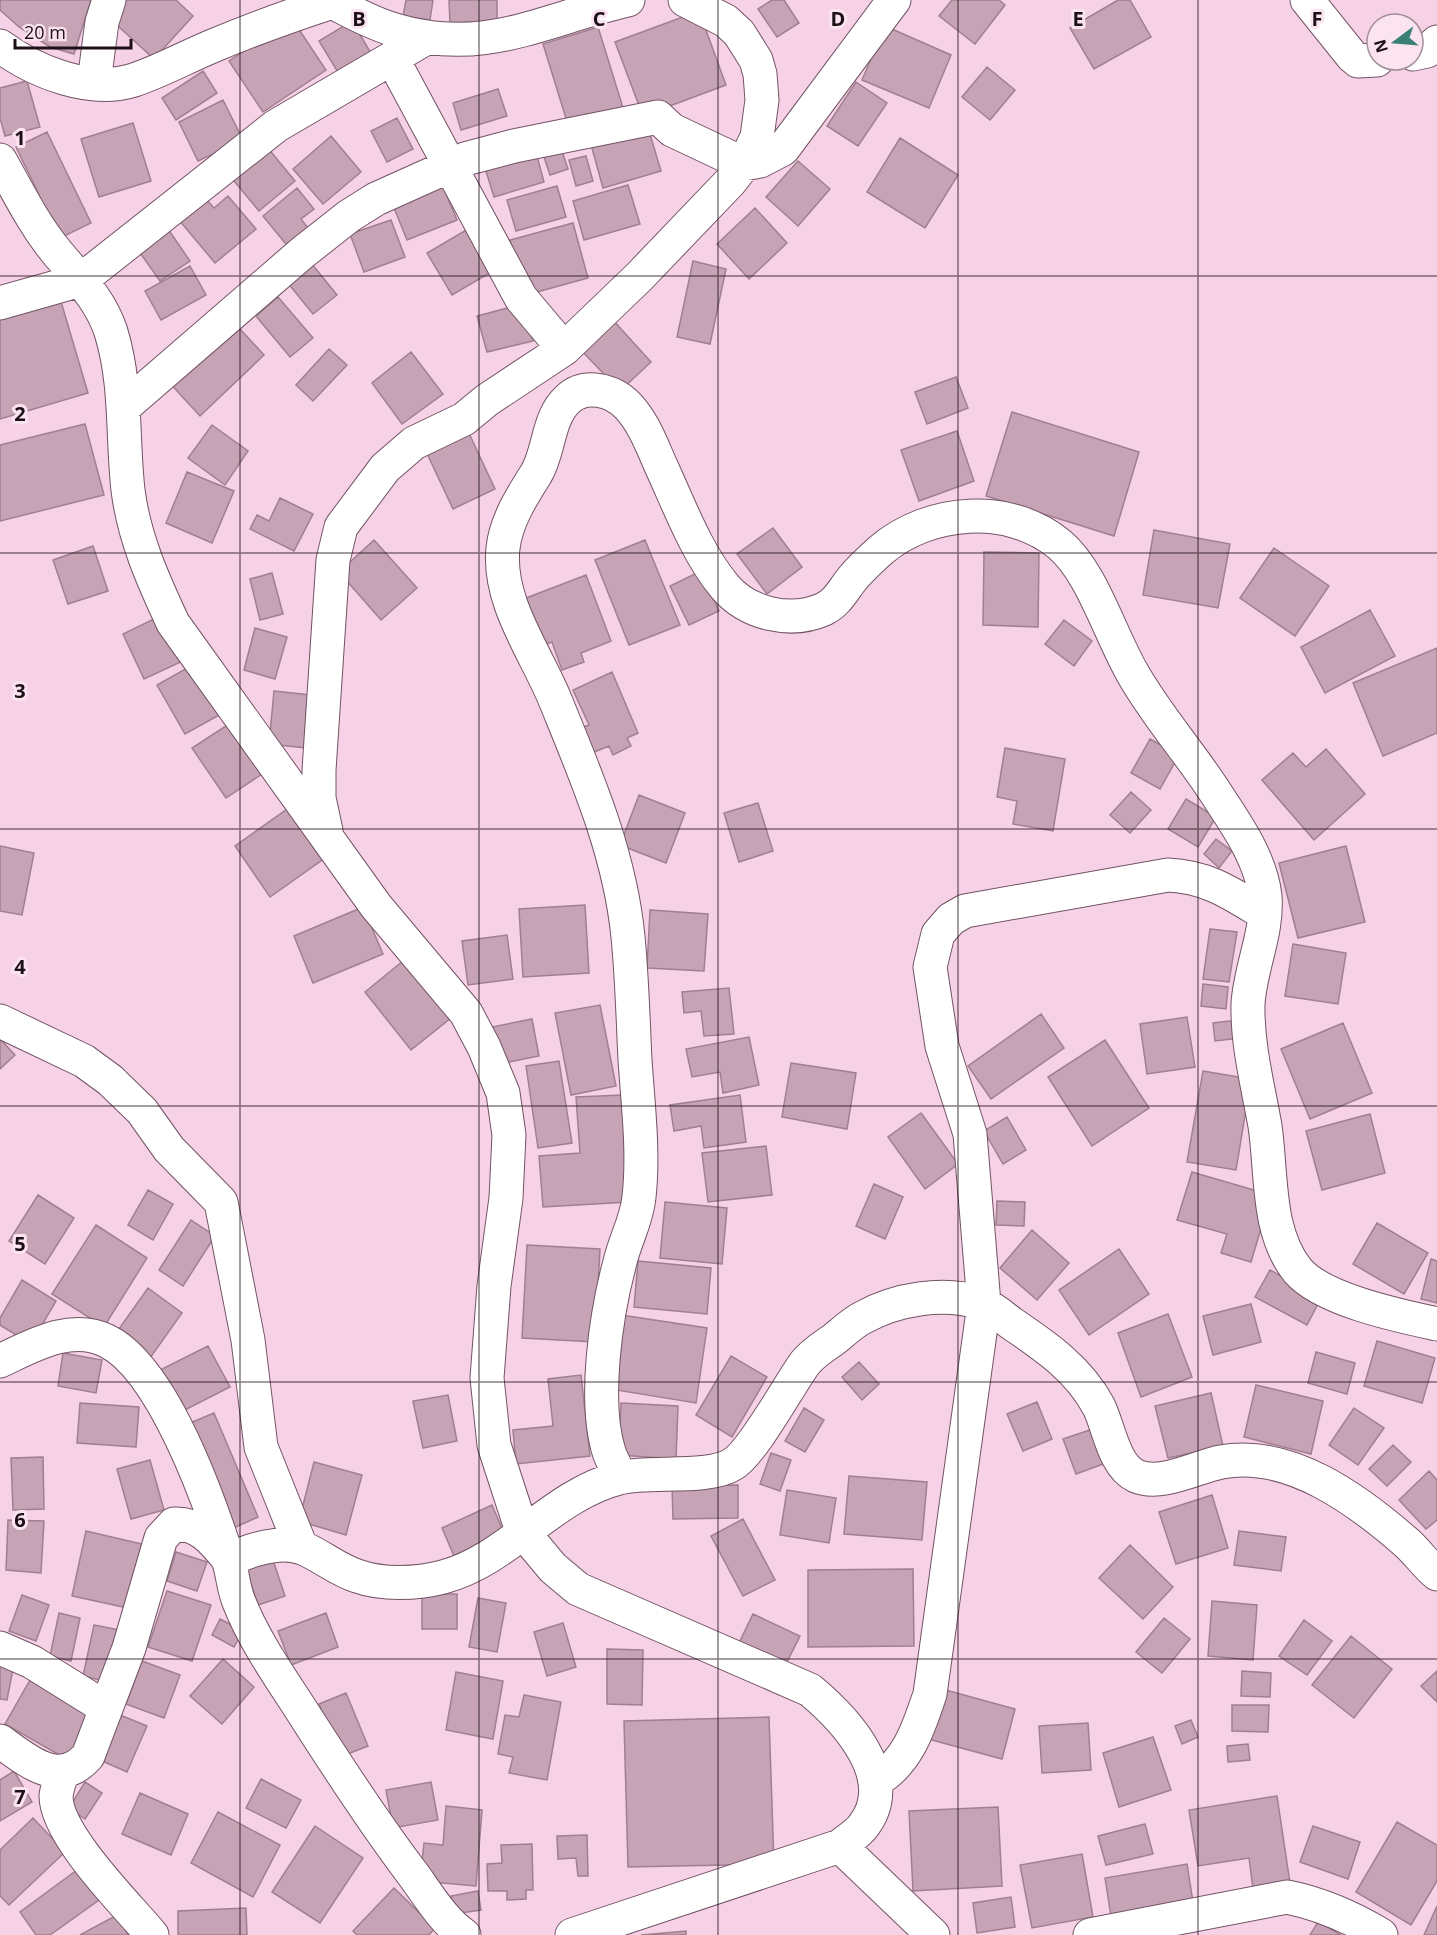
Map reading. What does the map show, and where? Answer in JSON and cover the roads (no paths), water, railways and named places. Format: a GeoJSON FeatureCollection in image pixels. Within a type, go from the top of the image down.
{"type":"FeatureCollection","features":[{"type":"Feature","properties":{"kind":"street"},"geometry":{"type":"LineString","coordinates":[[94,82],[102,22],[109,0]]}},
{"type":"Feature","properties":{"kind":"street"},"geometry":{"type":"LineString","coordinates":[[0,46],[35,67],[71,80],[94,82],[133,80],[270,22],[332,2],[394,30],[428,38],[482,40],[628,0]]}},
{"type":"Feature","properties":{"kind":"street"},"geometry":{"type":"LineString","coordinates":[[124,407],[238,307],[349,216],[376,199],[450,166],[514,146],[657,117],[672,130],[744,164],[766,159],[783,149],[894,0]]}},
{"type":"Feature","properties":{"kind":"street"},"geometry":{"type":"LineString","coordinates":[[1307,0],[1352,56],[1358,61],[1365,61]]}},
{"type":"Feature","properties":{"kind":"street"},"geometry":{"type":"LineString","coordinates":[[328,839],[320,798],[319,770],[333,560],[341,527],[385,468],[414,443],[465,419],[487,400],[564,349],[639,277],[730,182],[744,164],[757,137],[762,100],[760,74],[756,60],[739,33],[726,21],[695,2]]}},
{"type":"Feature","properties":{"kind":"street"},"geometry":{"type":"LineString","coordinates":[[0,303],[81,280],[276,126],[428,38]]}},
{"type":"Feature","properties":{"kind":"street"},"geometry":{"type":"LineString","coordinates":[[1425,51],[1437,42]]}},
{"type":"Feature","properties":{"kind":"street"},"geometry":{"type":"LineString","coordinates":[[392,58],[521,298],[564,349]]}},
{"type":"Feature","properties":{"kind":"street"},"geometry":{"type":"LineString","coordinates":[[0,160],[35,222],[98,301],[110,330],[120,369],[127,481],[134,525],[149,571],[173,623],[376,906],[466,1013],[484,1047],[503,1093],[509,1135],[506,1198],[494,1286],[487,1378],[494,1445],[522,1532],[553,1568],[578,1589],[810,1690],[834,1709],[859,1745],[877,1780],[876,1800],[864,1826],[840,1846],[572,1935]]}},
{"type":"Feature","properties":{"kind":"street"},"geometry":{"type":"LineString","coordinates":[[621,1477],[609,1452],[603,1419],[603,1373],[605,1340],[621,1256],[633,1228],[639,1200],[640,1142],[628,937],[617,865],[606,831],[553,694],[510,602],[502,553],[518,502],[544,459],[551,429],[560,408],[573,394],[589,390],[603,391],[624,401],[643,426],[699,548],[730,594],[749,608],[778,615],[822,610],[837,600],[854,576],[887,544],[915,529],[970,515],[1002,519],[1032,527],[1062,546],[1088,580],[1110,632],[1135,678],[1216,793],[1256,861],[1264,890],[1265,914],[1250,982],[1248,1011],[1271,1171],[1272,1202],[1281,1240],[1299,1272],[1323,1290],[1386,1313],[1437,1324]]}},
{"type":"Feature","properties":{"kind":"street"},"geometry":{"type":"LineString","coordinates":[[877,1780],[892,1772],[902,1758],[919,1728],[930,1694],[984,1304],[970,1134],[942,1046],[930,967],[938,934],[951,919],[965,911],[1168,875],[1192,877],[1216,885],[1265,914]]}},
{"type":"Feature","properties":{"kind":"street"},"geometry":{"type":"LineString","coordinates":[[0,1021],[84,1061],[110,1080],[142,1111],[169,1149],[220,1202],[248,1340],[261,1448],[301,1547]]}},
{"type":"Feature","properties":{"kind":"street"},"geometry":{"type":"LineString","coordinates":[[229,1560],[247,1551],[268,1547],[301,1547],[358,1577],[384,1581],[411,1581],[443,1577],[477,1563],[579,1492],[621,1477],[709,1470],[733,1464],[747,1450],[808,1359],[861,1318],[888,1307],[916,1300],[952,1297],[984,1304],[1052,1351],[1078,1376],[1098,1406],[1127,1470],[1139,1478],[1154,1480],[1223,1462],[1242,1460],[1272,1462],[1305,1472],[1340,1493],[1408,1544],[1437,1574]]}},
{"type":"Feature","properties":{"kind":"street"},"geometry":{"type":"LineString","coordinates":[[0,1361],[46,1340],[82,1334],[107,1341],[146,1375],[172,1420],[229,1560],[238,1602],[260,1646],[364,1809],[444,1916],[464,1935]]}},
{"type":"Feature","properties":{"kind":"street"},"geometry":{"type":"LineString","coordinates":[[0,1741],[40,1767],[62,1773],[78,1767],[88,1756],[129,1648],[161,1538],[174,1524],[182,1524],[207,1534],[229,1560]]}},
{"type":"Feature","properties":{"kind":"street"},"geometry":{"type":"LineString","coordinates":[[0,1648],[32,1662],[106,1708]]}},
{"type":"Feature","properties":{"kind":"street"},"geometry":{"type":"LineString","coordinates":[[62,1773],[56,1796],[61,1818],[71,1839],[152,1935]]}},
{"type":"Feature","properties":{"kind":"street"},"geometry":{"type":"LineString","coordinates":[[840,1846],[933,1935]]}},
{"type":"Feature","properties":{"kind":"street"},"geometry":{"type":"LineString","coordinates":[[1090,1935],[1287,1897],[1319,1904],[1351,1917],[1382,1935]]}}]}
